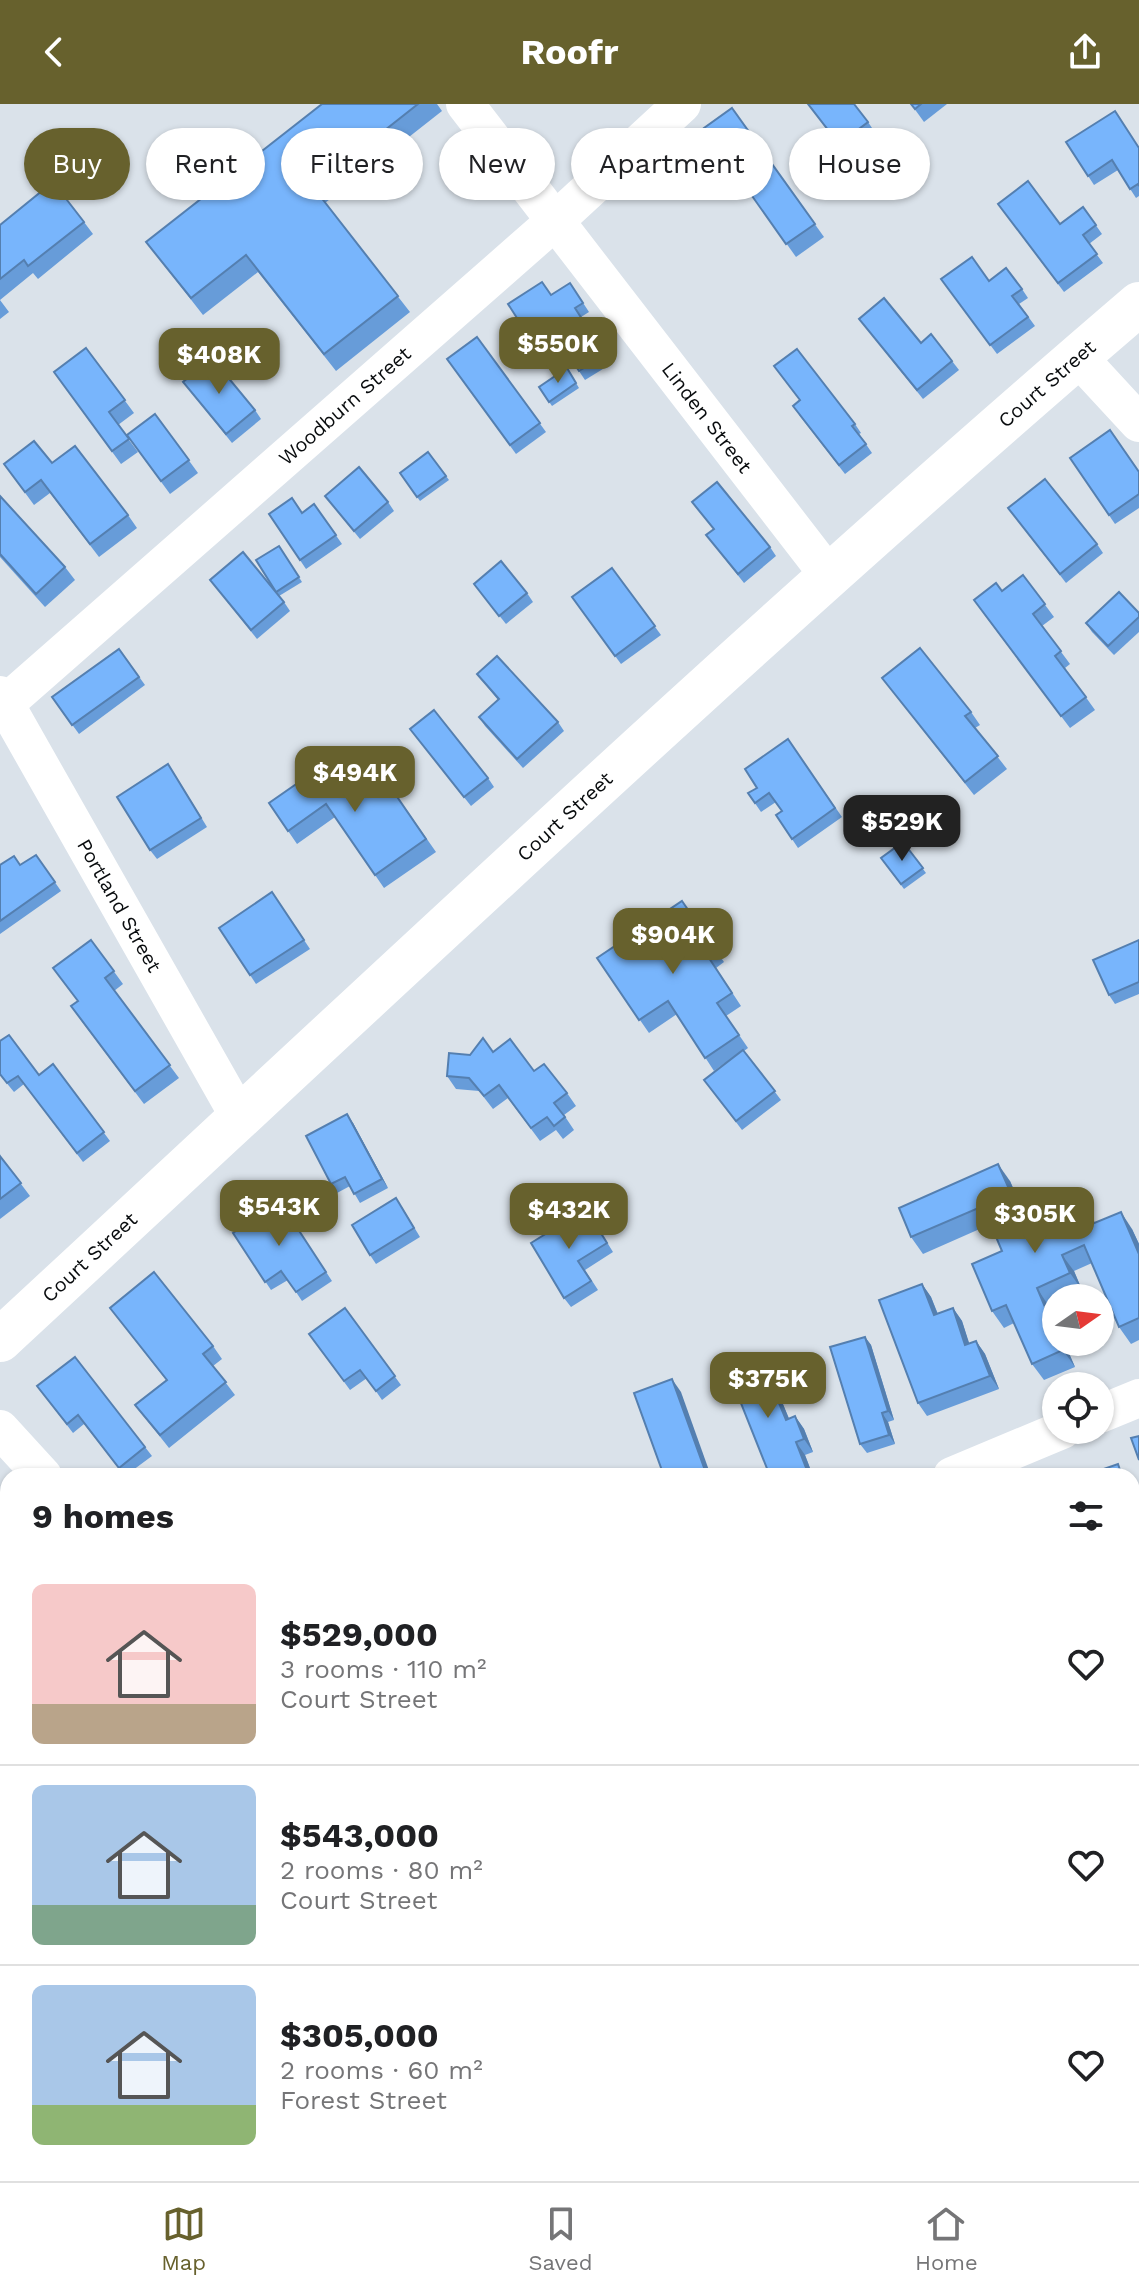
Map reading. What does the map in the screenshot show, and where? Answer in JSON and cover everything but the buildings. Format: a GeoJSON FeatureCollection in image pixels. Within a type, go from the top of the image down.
{"type":"FeatureCollection","features":[{"type":"Feature","properties":{"kind":"main road","name":"Court Street"},"geometry":{"type":"LineString","coordinates":[[0,1340],[534,844],[1139,304]]}},
{"type":"Feature","properties":{"kind":"street","name":"Linden Street"},"geometry":{"type":"LineString","coordinates":[[465,104],[830,577]]}},
{"type":"Feature","properties":{"kind":"street","name":"Woodburn Street"},"geometry":{"type":"LineString","coordinates":[[3,699],[554,222],[682,104]]}},
{"type":"Feature","properties":{"kind":"street"},"geometry":{"type":"LineString","coordinates":[[1078,357],[1139,423]]}},
{"type":"Feature","properties":{"kind":"street","name":"Portland Street"},"geometry":{"type":"LineString","coordinates":[[3,699],[240,1118]]}},
{"type":"Feature","properties":{"kind":"street"},"geometry":{"type":"LineString","coordinates":[[1114,1408],[1139,1398]]}},
{"type":"Feature","properties":{"kind":"street"},"geometry":{"type":"LineString","coordinates":[[0,1429],[36,1468]]}},
{"type":"Feature","properties":{"kind":"street"},"geometry":{"type":"LineString","coordinates":[[971,1468],[1042,1438]]}}]}
